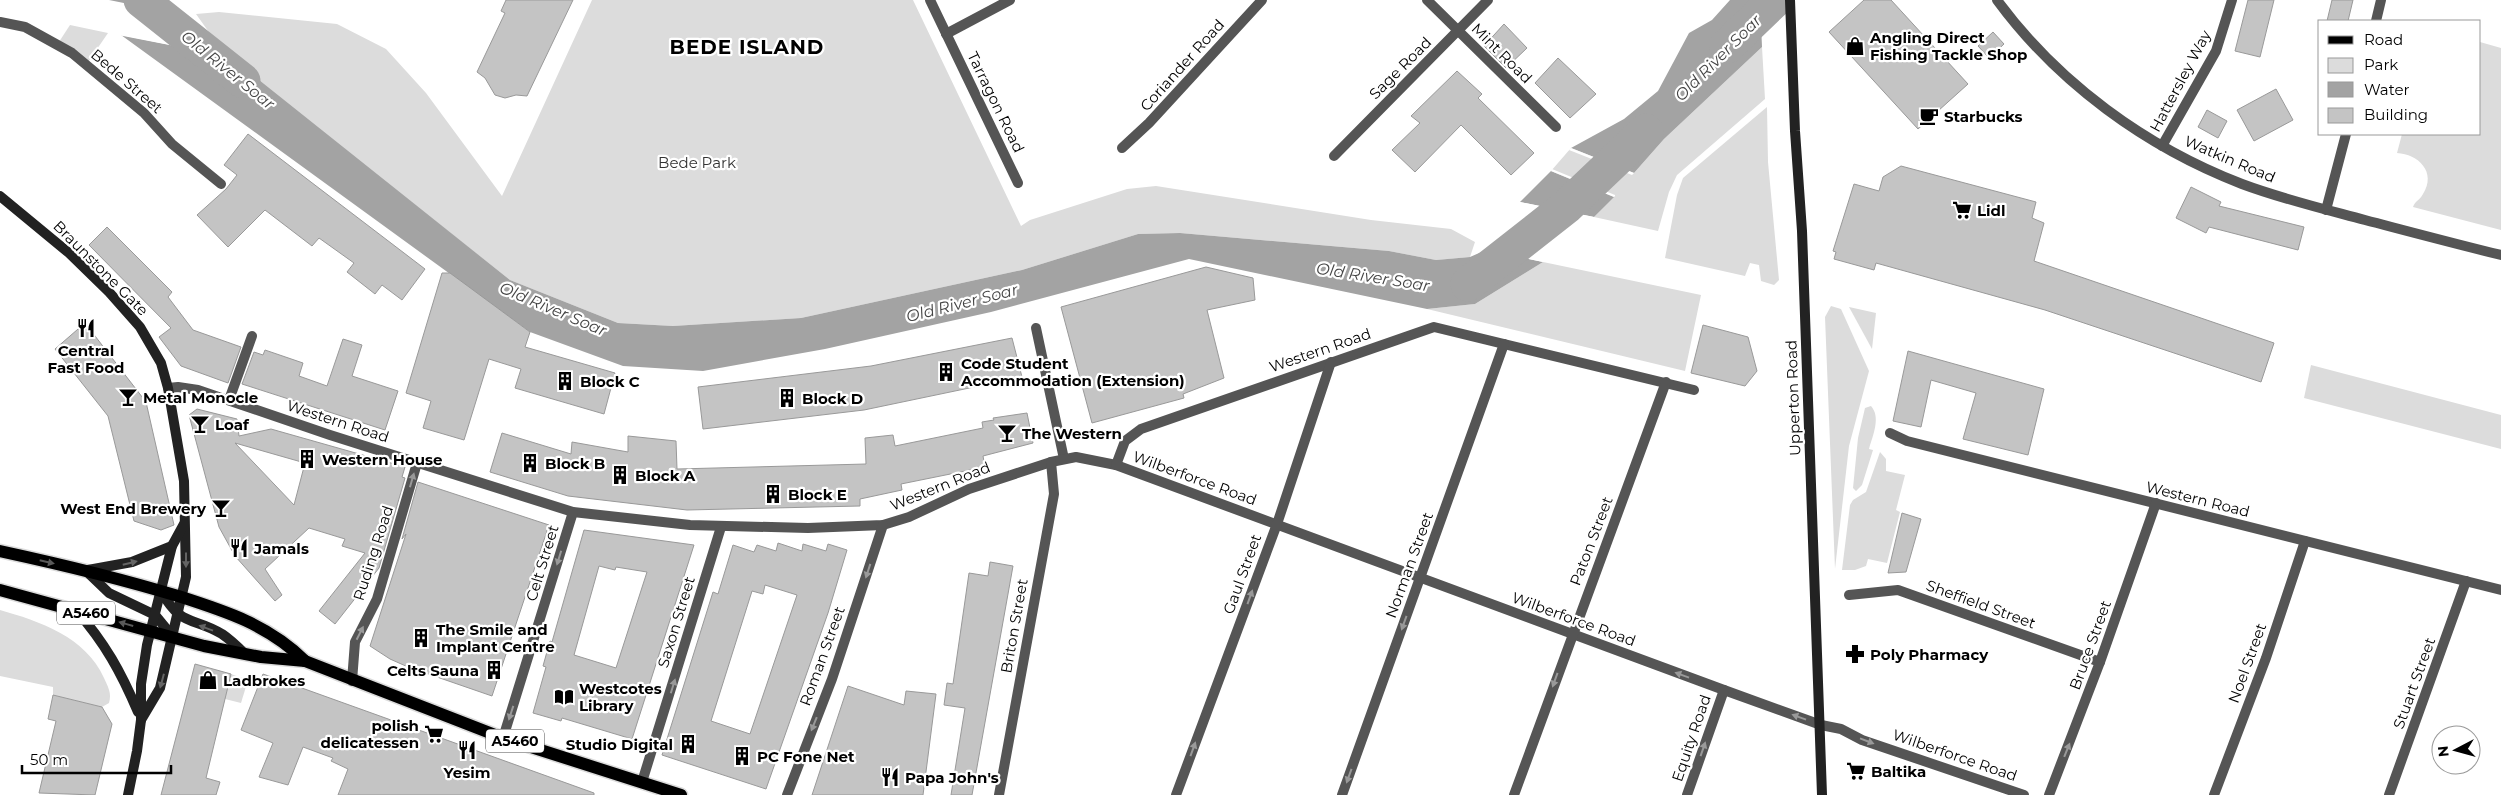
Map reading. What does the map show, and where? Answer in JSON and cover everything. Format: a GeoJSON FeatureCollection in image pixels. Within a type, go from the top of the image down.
{"type":"FeatureCollection","features":[{"type":"Feature","properties":{"kind":"main road","name":"A5460"},"geometry":{"type":"LineString","coordinates":[[0,550],[85,570],[214,606],[266,630],[290,646],[305,661]]}},
{"type":"Feature","properties":{"kind":"main road","name":"A5460"},"geometry":{"type":"LineString","coordinates":[[0,590],[172,637],[246,655],[305,661],[352,681],[503,738],[681,795]]}},
{"type":"Feature","properties":{"kind":"street","name":"Tarragon Road"},"geometry":{"type":"LineString","coordinates":[[930,0],[1018,183]]}},
{"type":"Feature","properties":{"kind":"street"},"geometry":{"type":"LineString","coordinates":[[946,34],[1010,0]]}},
{"type":"Feature","properties":{"kind":"street","name":"Coriander Road"},"geometry":{"type":"LineString","coordinates":[[1122,148],[1150,123],[1262,0]]}},
{"type":"Feature","properties":{"kind":"street","name":"Mint Road"},"geometry":{"type":"LineString","coordinates":[[1427,0],[1556,127]]}},
{"type":"Feature","properties":{"kind":"street","name":"Sage Road"},"geometry":{"type":"LineString","coordinates":[[1334,156],[1488,0]]}},
{"type":"Feature","properties":{"kind":"street","name":"Upperton Road"},"geometry":{"type":"LineString","coordinates":[[1790,0],[1802,230],[1822,795]]}},
{"type":"Feature","properties":{"kind":"street","name":"Watkin Road"},"geometry":{"type":"LineString","coordinates":[[1997,0],[2038,50],[2074,83],[2119,118],[2162,146],[2243,184],[2326,210],[2501,255]]}},
{"type":"Feature","properties":{"kind":"street","name":"Hattersley Way"},"geometry":{"type":"LineString","coordinates":[[2162,146],[2216,51],[2232,0]]}},
{"type":"Feature","properties":{"kind":"street"},"geometry":{"type":"LineString","coordinates":[[2376,20],[2381,0]]}},
{"type":"Feature","properties":{"kind":"street","name":"Bede Street"},"geometry":{"type":"LineString","coordinates":[[0,22],[25,27],[72,53],[144,113],[172,144],[221,184]]}},
{"type":"Feature","properties":{"kind":"street"},"geometry":{"type":"LineString","coordinates":[[2326,210],[2346,135]]}},
{"type":"Feature","properties":{"kind":"street","name":"Braunstone Gate"},"geometry":{"type":"LineString","coordinates":[[0,196],[69,254],[109,292],[140,326],[161,363],[168,388],[184,481],[184,523],[187,564],[182,598],[160,688],[141,720]]}},
{"type":"Feature","properties":{"kind":"street","name":"Western Road"},"geometry":{"type":"LineString","coordinates":[[168,388],[187,388],[229,400],[417,463],[573,512],[721,527],[808,528],[883,525],[909,517],[968,489],[1064,459],[1095,459],[1116,465],[1125,441],[1141,429],[1434,327],[1694,390]]}},
{"type":"Feature","properties":{"kind":"street"},"geometry":{"type":"LineString","coordinates":[[1036,328],[1064,459]]}},
{"type":"Feature","properties":{"kind":"street"},"geometry":{"type":"LineString","coordinates":[[229,400],[252,336]]}},
{"type":"Feature","properties":{"kind":"street","name":"Norman Street"},"geometry":{"type":"LineString","coordinates":[[1342,795],[1504,344]]}},
{"type":"Feature","properties":{"kind":"street","name":"Gaul Street"},"geometry":{"type":"LineString","coordinates":[[1176,795],[1277,524],[1331,362]]}},
{"type":"Feature","properties":{"kind":"street","name":"Paton Street"},"geometry":{"type":"LineString","coordinates":[[1514,795],[1666,382]]}},
{"type":"Feature","properties":{"kind":"street","name":"Western Road"},"geometry":{"type":"LineString","coordinates":[[1890,433],[1907,441],[2501,590]]}},
{"type":"Feature","properties":{"kind":"street","name":"Briton Street"},"geometry":{"type":"LineString","coordinates":[[999,795],[1054,494],[1051,462]]}},
{"type":"Feature","properties":{"kind":"street","name":"Ruding Road"},"geometry":{"type":"LineString","coordinates":[[352,681],[355,642],[377,598],[417,463]]}},
{"type":"Feature","properties":{"kind":"street","name":"Wilberforce Road"},"geometry":{"type":"LineString","coordinates":[[1116,465],[1724,690],[1821,725],[1841,729],[1862,740],[2024,795]]}},
{"type":"Feature","properties":{"kind":"street","name":"Bruce Street"},"geometry":{"type":"LineString","coordinates":[[2049,795],[2100,662],[2156,503]]}},
{"type":"Feature","properties":{"kind":"street","name":"Celt Street"},"geometry":{"type":"LineString","coordinates":[[503,738],[573,512]]}},
{"type":"Feature","properties":{"kind":"street","name":"Braunstone Gate"},"geometry":{"type":"LineString","coordinates":[[128,795],[138,751],[141,720],[141,684],[151,631],[172,546],[184,523]]}},
{"type":"Feature","properties":{"kind":"street","name":"Roman Street"},"geometry":{"type":"LineString","coordinates":[[787,795],[832,679],[883,525]]}},
{"type":"Feature","properties":{"kind":"street","name":"Saxon Street"},"geometry":{"type":"LineString","coordinates":[[642,782],[721,527]]}},
{"type":"Feature","properties":{"kind":"street","name":"Noel Street"},"geometry":{"type":"LineString","coordinates":[[2214,795],[2266,658],[2305,541]]}},
{"type":"Feature","properties":{"kind":"street","name":"A5460"},"geometry":{"type":"LineString","coordinates":[[85,570],[132,562],[172,546]]}},
{"type":"Feature","properties":{"kind":"street"},"geometry":{"type":"LineString","coordinates":[[85,570],[109,593],[155,615],[172,637]]}},
{"type":"Feature","properties":{"kind":"street","name":"Stuart Street"},"geometry":{"type":"LineString","coordinates":[[2389,795],[2466,581]]}},
{"type":"Feature","properties":{"kind":"street","name":"Sheffield Street"},"geometry":{"type":"LineString","coordinates":[[1849,595],[1898,590],[2100,662]]}},
{"type":"Feature","properties":{"kind":"street"},"geometry":{"type":"LineString","coordinates":[[161,591],[178,614],[190,622],[220,633],[246,655]]}},
{"type":"Feature","properties":{"kind":"street"},"geometry":{"type":"LineString","coordinates":[[76,610],[118,665],[141,720]]}},
{"type":"Feature","properties":{"kind":"street","name":"Equity Road"},"geometry":{"type":"LineString","coordinates":[[1687,795],[1724,690]]}},
{"type":"Feature","properties":{"kind":"green space","name":"Bede Park"},"geometry":{"type":"Polygon","coordinates":[[[592,0],[913,0],[1021,226],[1030,220],[1127,189],[1156,186],[1371,220],[1451,229],[1475,242],[1470,257],[1436,260],[1389,251],[1180,233],[1138,234],[1022,270],[801,318],[673,326],[618,323],[510,280],[226,56],[196,14],[219,12],[337,24],[386,49],[426,93],[502,196],[592,0]]]}},
{"type":"Feature","properties":{"kind":"green space"},"geometry":{"type":"Polygon","coordinates":[[[70,25],[108,33],[86,65],[57,45],[70,25]]]}},
{"type":"Feature","properties":{"kind":"green space"},"geometry":{"type":"Polygon","coordinates":[[[2481,42],[2501,48],[2501,230],[2413,207],[2422,196],[2427,186],[2428,178],[2423,166],[2418,161],[2405,154],[2397,153],[2402,135],[2481,135],[2481,42]]]}},
{"type":"Feature","properties":{"kind":"green space"},"geometry":{"type":"Polygon","coordinates":[[[1762,47],[1765,99],[1677,175],[1669,192],[1658,231],[1594,217],[1613,197],[1551,171],[1571,148],[1634,173],[1664,139],[1762,47]]]}},
{"type":"Feature","properties":{"kind":"green space"},"geometry":{"type":"Polygon","coordinates":[[[1767,107],[1768,162],[1779,280],[1774,285],[1761,281],[1759,265],[1750,263],[1745,276],[1665,258],[1677,195],[1683,178],[1767,107]]]}},
{"type":"Feature","properties":{"kind":"green space"},"geometry":{"type":"Polygon","coordinates":[[[1543,262],[1701,295],[1685,371],[1427,309],[1475,304],[1543,262]]]}},
{"type":"Feature","properties":{"kind":"green space"},"geometry":{"type":"Polygon","coordinates":[[[1831,306],[1841,309],[1869,371],[1849,446],[1835,569],[1825,317],[1831,306]]]}},
{"type":"Feature","properties":{"kind":"green space"},"geometry":{"type":"Polygon","coordinates":[[[1849,307],[1876,313],[1872,349],[1849,307]]]}},
{"type":"Feature","properties":{"kind":"green space"},"geometry":{"type":"Polygon","coordinates":[[[2311,365],[2501,415],[2501,449],[2304,398],[2311,365]]]}},
{"type":"Feature","properties":{"kind":"green space"},"geometry":{"type":"Polygon","coordinates":[[[1871,406],[1874,410],[1876,421],[1869,449],[1873,450],[1862,485],[1856,491],[1853,488],[1858,438],[1865,408],[1871,406]]]}},
{"type":"Feature","properties":{"kind":"green space"},"geometry":{"type":"Polygon","coordinates":[[[1880,452],[1886,459],[1886,471],[1905,475],[1896,510],[1900,512],[1887,563],[1868,559],[1866,566],[1855,570],[1842,570],[1850,505],[1853,500],[1866,492],[1880,452]]]}},
{"type":"Feature","properties":{"kind":"green space"},"geometry":{"type":"Polygon","coordinates":[[[0,610],[60,633],[86,652],[96,664],[107,684],[110,693],[109,703],[102,707],[53,695],[53,687],[0,676],[0,610]]]}},
{"type":"Feature","properties":{"kind":"green space"},"geometry":{"type":"Polygon","coordinates":[[[231,674],[248,680],[241,703],[225,699],[231,674]]]}},
{"type":"Feature","properties":{"kind":"water"},"geometry":{"type":"Polygon","coordinates":[[[109,0],[165,0],[188,16],[109,0]]]}},
{"type":"Feature","properties":{"kind":"water"},"geometry":{"type":"Polygon","coordinates":[[[1730,0],[1760,0],[1762,47],[1664,139],[1634,173],[1571,148],[1624,119],[1658,91],[1689,33],[1712,20],[1730,0]]]}},
{"type":"Feature","properties":{"kind":"water"},"geometry":{"type":"Polygon","coordinates":[[[121,35],[230,57],[510,280],[618,323],[673,326],[801,318],[1022,270],[1138,234],[1180,233],[1389,251],[1436,260],[1470,257],[1486,250],[1543,262],[1475,304],[1427,309],[1189,259],[991,312],[825,349],[703,371],[623,366],[530,332],[121,35]]]}},
{"type":"Feature","properties":{"kind":"water"},"geometry":{"type":"Polygon","coordinates":[[[1551,171],[1614,197],[1594,217],[1520,202],[1551,171]]]}},
{"type":"Feature","properties":{"kind":"pier"},"geometry":{"type":"Polygon","coordinates":[[[1760,0],[1763,0],[1765,47],[1763,50],[1760,0]]]}},
{"type":"Feature","properties":{"kind":"pier"},"geometry":{"type":"Polygon","coordinates":[[[121,33],[227,53],[226,56],[118,35],[121,33]]]}},
{"type":"Feature","properties":{"kind":"pier"},"geometry":{"type":"Polygon","coordinates":[[[1571,148],[1634,173],[1632,175],[1569,150],[1571,148]]]}},
{"type":"Feature","properties":{"kind":"pier"},"geometry":{"type":"Polygon","coordinates":[[[1552,169],[1615,195],[1615,196],[1551,171],[1552,169]]]}},
{"type":"Feature","properties":{"kind":"pier"},"geometry":{"type":"Polygon","coordinates":[[[1520,202],[1594,217],[1592,219],[1520,204],[1520,202]]]}},
{"type":"Feature","properties":{"kind":"pier"},"geometry":{"type":"Polygon","coordinates":[[[1488,248],[1545,260],[1543,262],[1486,250],[1488,248]]]}},
{"type":"Feature","properties":{"kind":"building"},"geometry":{"type":"Polygon","coordinates":[[[506,0],[573,0],[527,96],[516,95],[505,98],[495,95],[485,78],[477,72],[505,13],[501,11],[506,0]]]}},
{"type":"Feature","properties":{"kind":"building"},"geometry":{"type":"Polygon","coordinates":[[[1864,0],[1891,0],[1968,84],[1918,129],[1829,32],[1864,0]]]}},
{"type":"Feature","properties":{"kind":"building"},"geometry":{"type":"Polygon","coordinates":[[[2248,0],[2274,0],[2260,57],[2235,51],[2248,0]]]}},
{"type":"Feature","properties":{"kind":"building"},"geometry":{"type":"Polygon","coordinates":[[[2332,0],[2353,0],[2348,20],[2327,20],[2332,0]]]}},
{"type":"Feature","properties":{"kind":"building"},"geometry":{"type":"Polygon","coordinates":[[[1504,24],[1527,48],[1506,68],[1484,46],[1504,24]]]}},
{"type":"Feature","properties":{"kind":"building"},"geometry":{"type":"Polygon","coordinates":[[[1993,32],[2004,44],[1989,58],[1978,46],[1993,32]]]}},
{"type":"Feature","properties":{"kind":"building"},"geometry":{"type":"Polygon","coordinates":[[[1558,58],[1596,94],[1570,118],[1535,83],[1558,58]]]}},
{"type":"Feature","properties":{"kind":"building"},"geometry":{"type":"Polygon","coordinates":[[[1457,71],[1482,94],[1478,98],[1534,153],[1511,175],[1461,125],[1415,172],[1392,150],[1420,123],[1411,116],[1457,71]]]}},
{"type":"Feature","properties":{"kind":"building"},"geometry":{"type":"Polygon","coordinates":[[[2276,89],[2293,120],[2254,141],[2237,110],[2276,89]]]}},
{"type":"Feature","properties":{"kind":"building"},"geometry":{"type":"Polygon","coordinates":[[[2207,110],[2227,121],[2218,138],[2198,127],[2207,110]]]}},
{"type":"Feature","properties":{"kind":"building"},"geometry":{"type":"Polygon","coordinates":[[[248,134],[425,269],[402,300],[382,285],[375,294],[347,272],[354,263],[319,238],[312,246],[265,210],[228,247],[197,215],[226,189],[237,175],[224,165],[248,134]]]}},
{"type":"Feature","properties":{"kind":"building"},"geometry":{"type":"Polygon","coordinates":[[[1901,166],[2036,202],[2032,218],[2044,223],[2034,261],[2274,343],[2261,382],[2045,310],[1876,263],[1874,270],[1834,259],[1836,252],[1833,251],[1854,184],[1879,191],[1883,177],[1901,166]]]}},
{"type":"Feature","properties":{"kind":"building"},"geometry":{"type":"Polygon","coordinates":[[[2191,187],[2221,202],[2219,206],[2304,227],[2298,250],[2209,227],[2206,233],[2176,218],[2191,187]]]}},
{"type":"Feature","properties":{"kind":"building"},"geometry":{"type":"Polygon","coordinates":[[[107,227],[172,292],[168,297],[193,330],[241,347],[228,383],[181,366],[159,337],[171,328],[89,245],[107,227]]]}},
{"type":"Feature","properties":{"kind":"building"},"geometry":{"type":"Polygon","coordinates":[[[1206,267],[1253,278],[1255,300],[1207,310],[1224,378],[1183,394],[1184,398],[1092,423],[1061,307],[1206,267]]]}},
{"type":"Feature","properties":{"kind":"building"},"geometry":{"type":"Polygon","coordinates":[[[442,273],[450,273],[530,332],[525,347],[615,373],[604,414],[515,388],[521,369],[489,359],[464,440],[423,428],[431,401],[406,393],[442,273]]]}},
{"type":"Feature","properties":{"kind":"building"},"geometry":{"type":"Polygon","coordinates":[[[85,323],[146,402],[174,525],[161,530],[134,521],[108,416],[55,349],[85,323]]]}},
{"type":"Feature","properties":{"kind":"building"},"geometry":{"type":"Polygon","coordinates":[[[1703,325],[1748,337],[1757,371],[1745,386],[1691,373],[1703,325]]]}},
{"type":"Feature","properties":{"kind":"building"},"geometry":{"type":"Polygon","coordinates":[[[1012,338],[1022,377],[864,410],[703,429],[698,387],[871,366],[1012,338]]]}},
{"type":"Feature","properties":{"kind":"building"},"geometry":{"type":"Polygon","coordinates":[[[343,339],[362,345],[352,376],[398,391],[385,430],[242,384],[254,352],[263,355],[265,350],[303,363],[299,376],[327,386],[343,339]]]}},
{"type":"Feature","properties":{"kind":"building"},"geometry":{"type":"Polygon","coordinates":[[[1908,351],[2044,389],[2028,455],[1963,439],[1976,393],[1931,380],[1921,427],[1893,421],[1908,351]]]}},
{"type":"Feature","properties":{"kind":"building"},"geometry":{"type":"Polygon","coordinates":[[[197,409],[237,419],[239,436],[271,429],[405,467],[402,477],[405,478],[379,568],[335,624],[319,611],[365,553],[342,546],[345,539],[309,528],[265,569],[282,595],[275,601],[235,556],[219,527],[189,415],[197,409]],[[235,443],[294,505],[305,463],[235,443]]]}},
{"type":"Feature","properties":{"kind":"building"},"geometry":{"type":"Polygon","coordinates":[[[1027,413],[1033,443],[983,456],[985,467],[901,484],[902,490],[860,499],[860,506],[687,510],[568,496],[490,472],[502,433],[571,454],[572,442],[628,452],[628,436],[676,441],[677,469],[866,464],[865,438],[893,435],[895,446],[983,428],[982,422],[994,420],[993,418],[1027,413]]]}},
{"type":"Feature","properties":{"kind":"building"},"geometry":{"type":"Polygon","coordinates":[[[418,482],[549,525],[492,696],[408,667],[390,659],[370,646],[406,534],[402,539],[418,482]]]}},
{"type":"Feature","properties":{"kind":"building"},"geometry":{"type":"Polygon","coordinates":[[[1902,513],[1921,519],[1906,572],[1888,573],[1902,513]]]}},
{"type":"Feature","properties":{"kind":"building"},"geometry":{"type":"Polygon","coordinates":[[[584,530],[694,545],[632,739],[562,718],[561,721],[533,713],[546,667],[543,666],[550,641],[552,642],[584,530]],[[599,566],[574,655],[616,668],[647,572],[616,567],[615,570],[599,566]]]}},
{"type":"Feature","properties":{"kind":"building"},"geometry":{"type":"Polygon","coordinates":[[[778,543],[802,551],[803,544],[826,551],[828,544],[847,550],[828,613],[766,789],[662,755],[713,592],[718,594],[733,545],[754,552],[757,545],[776,551],[778,543]],[[765,585],[763,594],[752,591],[711,721],[750,734],[797,595],[765,585]]]}},
{"type":"Feature","properties":{"kind":"building"},"geometry":{"type":"Polygon","coordinates":[[[990,562],[1013,566],[972,795],[951,795],[965,708],[944,705],[947,683],[953,684],[969,573],[988,576],[990,562]]]}},
{"type":"Feature","properties":{"kind":"building"},"geometry":{"type":"Polygon","coordinates":[[[195,664],[231,674],[206,778],[220,782],[216,795],[161,795],[195,664]]]}},
{"type":"Feature","properties":{"kind":"building"},"geometry":{"type":"Polygon","coordinates":[[[263,674],[594,793],[594,795],[338,795],[348,769],[331,761],[333,758],[303,747],[288,785],[259,777],[273,743],[241,730],[263,674]]]}},
{"type":"Feature","properties":{"kind":"building"},"geometry":{"type":"Polygon","coordinates":[[[848,686],[904,705],[906,691],[936,694],[923,795],[812,795],[848,686]]]}},
{"type":"Feature","properties":{"kind":"building"},"geometry":{"type":"Polygon","coordinates":[[[53,695],[102,707],[112,724],[95,795],[39,793],[56,721],[48,719],[53,695]]]}},
{"type":"Feature","properties":{"kind":"waterway","name":"Old River Soar"},"geometry":{"type":"LineString","coordinates":[[141,0],[243,81]]}},
{"type":"Feature","properties":{"kind":"waterway","name":"Old River Soar"},"geometry":{"type":"LineString","coordinates":[[1727,46],[1775,0]]}},
{"type":"Feature","properties":{"kind":"waterway","name":"Old River Soar"},"geometry":{"type":"LineString","coordinates":[[1468,284],[1566,207],[1646,131]]}},
{"type":"Feature","properties":{"kind":"place","name":"Angling Direct Fishing Tackle Shop"},"geometry":{"type":"Point","coordinates":[1855,46]}},
{"type":"Feature","properties":{"kind":"place","name":"Starbucks"},"geometry":{"type":"Point","coordinates":[1929,116]}},
{"type":"Feature","properties":{"kind":"place","name":"Lidl"},"geometry":{"type":"Point","coordinates":[1962,210]}},
{"type":"Feature","properties":{"kind":"place","name":"Central Fast Food"},"geometry":{"type":"Point","coordinates":[86,328]}},
{"type":"Feature","properties":{"kind":"place","name":"Code Student Accommodation (Extension)"},"geometry":{"type":"Point","coordinates":[946,372]}},
{"type":"Feature","properties":{"kind":"place","name":"Block C"},"geometry":{"type":"Point","coordinates":[565,381]}},
{"type":"Feature","properties":{"kind":"place","name":"Metal Monocle"},"geometry":{"type":"Point","coordinates":[128,397]}},
{"type":"Feature","properties":{"kind":"place","name":"Block D"},"geometry":{"type":"Point","coordinates":[787,398]}},
{"type":"Feature","properties":{"kind":"place","name":"Loaf"},"geometry":{"type":"Point","coordinates":[200,424]}},
{"type":"Feature","properties":{"kind":"place","name":"The Western"},"geometry":{"type":"Point","coordinates":[1007,433]}},
{"type":"Feature","properties":{"kind":"place","name":"Western House"},"geometry":{"type":"Point","coordinates":[307,459]}},
{"type":"Feature","properties":{"kind":"place","name":"Block B"},"geometry":{"type":"Point","coordinates":[530,463]}},
{"type":"Feature","properties":{"kind":"place","name":"Block A"},"geometry":{"type":"Point","coordinates":[620,475]}},
{"type":"Feature","properties":{"kind":"place","name":"Block E"},"geometry":{"type":"Point","coordinates":[773,494]}},
{"type":"Feature","properties":{"kind":"place","name":"West End Brewery"},"geometry":{"type":"Point","coordinates":[221,508]}},
{"type":"Feature","properties":{"kind":"place","name":"Jamals"},"geometry":{"type":"Point","coordinates":[239,548]}},
{"type":"Feature","properties":{"kind":"place","name":"The Smile and Implant Centre"},"geometry":{"type":"Point","coordinates":[421,638]}},
{"type":"Feature","properties":{"kind":"place","name":"Poly Pharmacy"},"geometry":{"type":"Point","coordinates":[1855,654]}},
{"type":"Feature","properties":{"kind":"place","name":"Celts Sauna"},"geometry":{"type":"Point","coordinates":[494,670]}},
{"type":"Feature","properties":{"kind":"place","name":"Ladbrokes"},"geometry":{"type":"Point","coordinates":[208,680]}},
{"type":"Feature","properties":{"kind":"place","name":"Westcotes Library"},"geometry":{"type":"Point","coordinates":[564,697]}},
{"type":"Feature","properties":{"kind":"place","name":"polish delicatessen"},"geometry":{"type":"Point","coordinates":[434,734]}},
{"type":"Feature","properties":{"kind":"place","name":"Studio Digital"},"geometry":{"type":"Point","coordinates":[688,744]}},
{"type":"Feature","properties":{"kind":"place","name":"Yesim"},"geometry":{"type":"Point","coordinates":[467,750]}},
{"type":"Feature","properties":{"kind":"place","name":"PC Fone Net"},"geometry":{"type":"Point","coordinates":[742,756]}},
{"type":"Feature","properties":{"kind":"place","name":"Baltika"},"geometry":{"type":"Point","coordinates":[1856,771]}},
{"type":"Feature","properties":{"kind":"place","name":"Papa John's"},"geometry":{"type":"Point","coordinates":[890,777]}},
{"type":"Feature","properties":{"kind":"district","name":"BEDE ISLAND"},"geometry":{"type":"Point","coordinates":[747,47]}}]}
